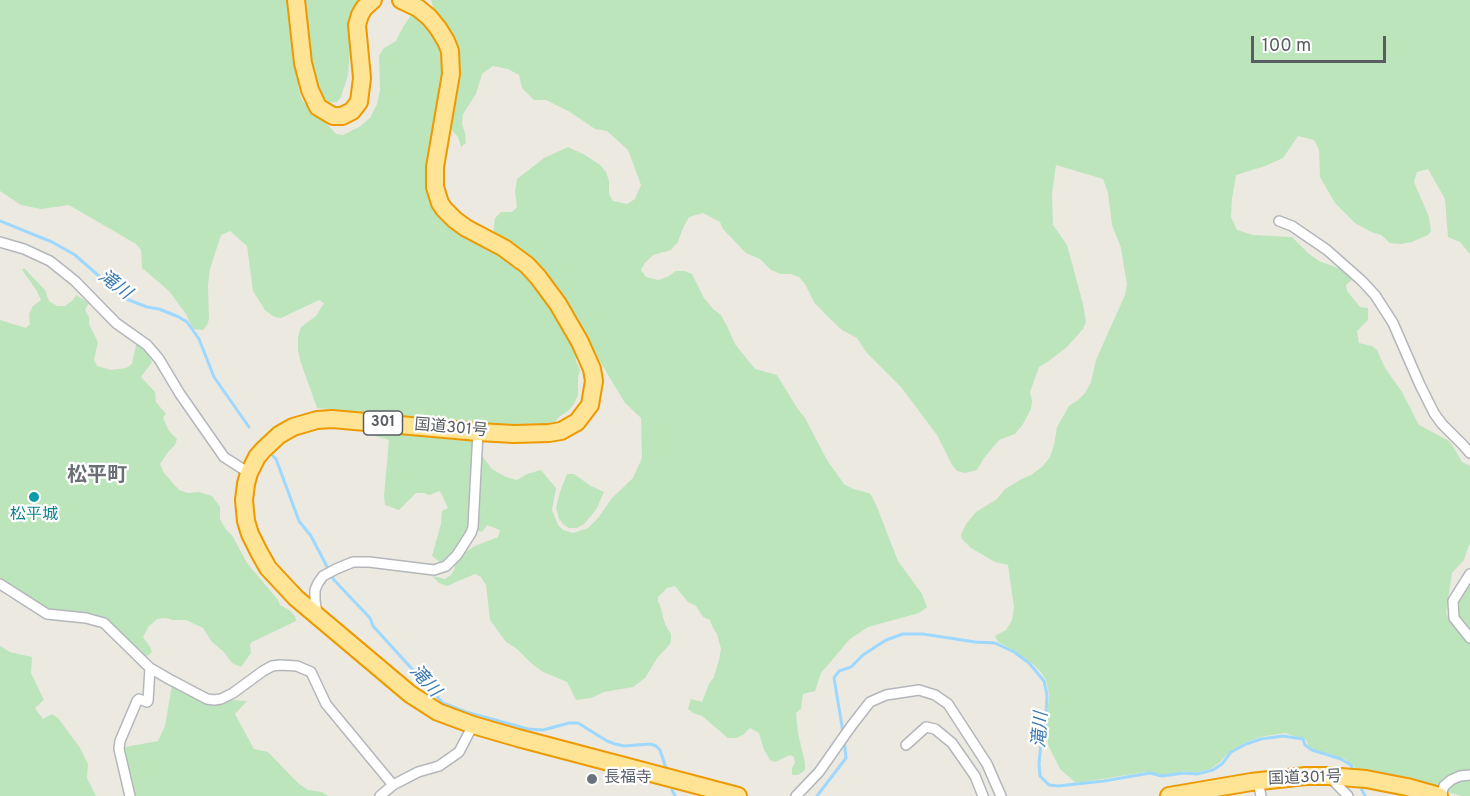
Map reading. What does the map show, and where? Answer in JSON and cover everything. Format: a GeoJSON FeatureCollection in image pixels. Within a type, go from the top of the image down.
{"type":"FeatureCollection","features":[{"type":"Feature","properties":{"kind":"highway"},"geometry":{"type":"LineString","coordinates":[[296,0],[303,63],[310,90],[318,107],[333,116],[342,116],[352,111],[359,102],[362,78],[357,25],[364,8],[373,0]]}},
{"type":"Feature","properties":{"kind":"highway","name":"国道301号"},"geometry":{"type":"LineString","coordinates":[[401,0],[418,8],[429,17],[438,28],[450,51],[451,74],[435,167],[435,187],[440,203],[461,224],[504,248],[527,265],[538,277],[558,304],[580,342],[592,369],[594,381],[590,405],[577,422],[561,431],[549,433],[478,432],[347,419],[318,420],[293,427],[272,441],[258,457],[249,473],[244,500],[246,521],[254,543],[268,568],[296,598],[424,704],[473,725],[738,796]]}},
{"type":"Feature","properties":{"kind":"highway","name":"国道301号"},"geometry":{"type":"LineString","coordinates":[[1169,796],[1259,789],[1306,776],[1328,776],[1366,779],[1440,796]]}},
{"type":"Feature","properties":{"kind":"street"},"geometry":{"type":"LineString","coordinates":[[1279,221],[1292,226],[1327,250],[1375,295],[1393,323],[1434,413],[1470,453]]}},
{"type":"Feature","properties":{"kind":"street"},"geometry":{"type":"LineString","coordinates":[[0,242],[24,249],[50,261],[75,280],[116,324],[147,345],[159,359],[180,394],[224,457],[249,473]]}},
{"type":"Feature","properties":{"kind":"street"},"geometry":{"type":"LineString","coordinates":[[318,616],[315,590],[320,579],[330,572],[353,562],[434,570],[446,566],[457,555],[472,530],[478,432]]}},
{"type":"Feature","properties":{"kind":"street"},"geometry":{"type":"LineString","coordinates":[[1470,574],[1453,602],[1454,618],[1470,638]]}},
{"type":"Feature","properties":{"kind":"street"},"geometry":{"type":"LineString","coordinates":[[0,584],[47,614],[86,618],[104,623],[150,668],[207,699],[221,699],[233,693],[263,670],[272,666],[297,666],[311,672],[326,704],[393,785]]}},
{"type":"Feature","properties":{"kind":"street"},"geometry":{"type":"LineString","coordinates":[[130,796],[119,749],[120,741],[137,701],[140,699],[148,701],[150,668]]}},
{"type":"Feature","properties":{"kind":"street"},"geometry":{"type":"LineString","coordinates":[[796,796],[819,772],[870,702],[886,695],[919,690],[935,695],[948,704],[987,764],[1001,796]]}},
{"type":"Feature","properties":{"kind":"street"},"geometry":{"type":"LineString","coordinates":[[380,796],[393,785],[418,772],[439,766],[459,752],[473,725]]}},
{"type":"Feature","properties":{"kind":"street"},"geometry":{"type":"LineString","coordinates":[[906,745],[926,728],[935,729],[952,743],[975,776],[983,796]]}},
{"type":"Feature","properties":{"kind":"street"},"geometry":{"type":"LineString","coordinates":[[1440,796],[1444,786],[1451,780],[1470,775]]}},
{"type":"Feature","properties":{"kind":"street"},"geometry":{"type":"LineString","coordinates":[[1328,776],[1348,796]]}},
{"type":"Feature","properties":{"kind":"green space"},"geometry":{"type":"Polygon","coordinates":[[[0,0],[290,0],[299,91],[302,100],[336,134],[343,135],[370,118],[377,104],[380,90],[379,56],[384,48],[396,41],[411,15],[420,21],[434,35],[444,64],[430,196],[433,210],[442,218],[512,261],[536,283],[574,343],[576,361],[580,370],[578,395],[574,404],[555,423],[527,428],[384,417],[384,414],[317,408],[300,360],[298,336],[301,327],[316,316],[324,303],[319,300],[281,318],[274,317],[265,310],[253,291],[247,246],[230,231],[221,235],[210,269],[207,325],[203,330],[193,329],[186,314],[169,291],[142,268],[141,250],[136,244],[69,205],[41,209],[21,205],[0,191],[0,0]]]}},
{"type":"Feature","properties":{"kind":"green space"},"geometry":{"type":"Polygon","coordinates":[[[301,0],[364,0],[352,24],[348,75],[341,97],[337,102],[326,103],[315,91],[301,0]]]}},
{"type":"Feature","properties":{"kind":"green space"},"geometry":{"type":"Polygon","coordinates":[[[431,0],[1470,0],[1470,254],[1460,242],[1448,237],[1445,199],[1428,169],[1417,172],[1414,182],[1429,217],[1431,231],[1428,235],[1412,242],[1390,243],[1381,235],[1355,223],[1335,203],[1320,177],[1319,150],[1314,140],[1298,136],[1283,158],[1236,175],[1231,217],[1237,230],[1253,235],[1292,237],[1319,261],[1346,271],[1355,277],[1346,285],[1347,291],[1360,307],[1368,308],[1368,320],[1357,331],[1359,343],[1372,346],[1377,350],[1385,368],[1402,392],[1419,425],[1449,441],[1462,462],[1470,466],[1470,544],[1464,560],[1452,573],[1446,613],[1470,643],[1470,773],[1441,788],[1355,771],[1354,766],[1345,759],[1315,750],[1306,740],[1285,733],[1246,742],[1227,754],[1211,769],[1194,773],[1184,771],[1167,776],[1146,772],[1076,783],[1060,769],[1048,745],[1049,695],[1046,680],[1033,664],[998,642],[995,636],[1006,630],[1012,620],[1014,607],[1008,565],[995,562],[971,548],[961,535],[966,524],[976,512],[997,499],[1005,489],[1031,475],[1050,457],[1057,427],[1069,406],[1085,393],[1091,382],[1096,360],[1125,295],[1127,284],[1121,248],[1112,225],[1108,193],[1103,179],[1056,165],[1052,194],[1053,225],[1067,245],[1086,322],[1083,329],[1067,347],[1039,367],[1030,392],[1031,409],[1015,434],[999,440],[977,470],[965,473],[957,471],[952,465],[937,435],[901,387],[866,352],[857,338],[842,330],[826,315],[814,302],[799,277],[771,270],[760,259],[746,253],[723,229],[720,222],[703,213],[689,217],[678,242],[671,250],[653,255],[645,263],[641,270],[646,277],[658,280],[676,271],[692,274],[704,298],[721,315],[735,344],[755,369],[777,375],[805,418],[827,460],[844,484],[871,495],[898,561],[922,594],[927,607],[919,613],[868,627],[850,639],[821,673],[815,691],[803,694],[801,709],[796,713],[805,770],[798,775],[792,775],[794,757],[790,755],[775,762],[770,760],[759,733],[750,728],[743,735],[728,738],[702,716],[688,709],[691,699],[702,702],[714,677],[721,649],[710,620],[703,617],[696,606],[688,602],[675,586],[667,588],[658,597],[665,624],[671,634],[670,644],[658,657],[645,678],[633,687],[576,700],[567,682],[543,672],[506,642],[490,620],[486,585],[481,577],[475,574],[447,586],[439,583],[432,576],[445,579],[455,568],[453,562],[462,554],[498,537],[500,530],[487,525],[480,532],[476,528],[479,452],[492,469],[506,477],[517,480],[541,470],[556,488],[552,510],[558,525],[563,530],[573,533],[588,528],[612,498],[633,478],[642,458],[641,418],[625,403],[567,307],[493,234],[495,218],[501,212],[512,212],[517,207],[515,192],[517,179],[544,158],[568,147],[585,155],[606,172],[609,194],[613,201],[627,204],[635,199],[641,185],[628,150],[607,131],[595,129],[570,112],[546,100],[534,100],[522,88],[519,75],[508,69],[493,66],[482,74],[476,94],[463,114],[462,124],[466,143],[461,147],[458,137],[449,127],[455,45],[447,26],[435,14],[431,0]]]}},
{"type":"Feature","properties":{"kind":"green space"},"geometry":{"type":"Polygon","coordinates":[[[24,268],[45,290],[49,301],[57,306],[65,306],[76,295],[89,303],[85,310],[98,342],[94,360],[97,366],[111,370],[126,368],[132,364],[136,345],[146,350],[152,362],[141,377],[155,392],[156,402],[166,414],[163,418],[169,431],[177,439],[160,464],[164,473],[179,490],[212,496],[220,507],[220,519],[247,563],[280,605],[295,616],[296,621],[252,642],[251,653],[241,667],[232,663],[212,642],[203,628],[186,620],[157,619],[149,626],[143,637],[152,652],[142,658],[117,629],[54,613],[0,581],[0,320],[26,328],[30,324],[29,314],[33,306],[41,300],[22,270],[24,268]]]}},
{"type":"Feature","properties":{"kind":"green space"},"geometry":{"type":"Polygon","coordinates":[[[370,428],[475,438],[471,526],[456,551],[444,562],[441,563],[432,556],[441,524],[442,511],[448,508],[440,491],[429,495],[416,493],[399,510],[385,505],[389,440],[372,435],[369,432],[370,428]]]}},
{"type":"Feature","properties":{"kind":"green space"},"geometry":{"type":"Polygon","coordinates":[[[567,474],[574,474],[604,492],[597,508],[584,524],[577,528],[569,528],[563,524],[556,508],[567,474]]]}},
{"type":"Feature","properties":{"kind":"green space"},"geometry":{"type":"Polygon","coordinates":[[[1470,580],[1470,634],[1457,616],[1457,598],[1470,580]]]}},
{"type":"Feature","properties":{"kind":"green space"},"geometry":{"type":"Polygon","coordinates":[[[0,646],[10,652],[32,657],[31,673],[44,700],[35,708],[43,719],[52,714],[58,718],[80,748],[88,764],[87,778],[96,796],[0,796],[0,646]]]}},
{"type":"Feature","properties":{"kind":"green space"},"geometry":{"type":"Polygon","coordinates":[[[172,685],[219,702],[247,701],[235,714],[254,749],[268,752],[298,783],[308,790],[322,792],[328,796],[133,796],[123,756],[125,747],[158,741],[165,726],[172,685]]]}},
{"type":"Feature","properties":{"kind":"green space"},"geometry":{"type":"Polygon","coordinates":[[[1470,777],[1470,796],[1461,796],[1448,792],[1446,789],[1449,784],[1470,777]]]}},
{"type":"Feature","properties":{"kind":"waterway","name":"滝川"},"geometry":{"type":"LineString","coordinates":[[0,221],[52,242],[75,255],[124,298],[159,309],[187,322],[199,339],[214,377],[249,427]]}},
{"type":"Feature","properties":{"kind":"waterway","name":"滝川"},"geometry":{"type":"LineString","coordinates":[[273,456],[299,521],[311,536],[334,580],[443,703],[466,712],[528,729],[543,730],[578,723],[615,744],[656,746],[660,750],[666,768]]}},
{"type":"Feature","properties":{"kind":"waterway","name":"滝川"},"geometry":{"type":"LineString","coordinates":[[843,732],[834,678],[839,671],[851,667],[863,655],[886,640],[903,634],[923,634],[995,643],[1014,652],[1029,663],[1044,681],[1047,695],[1045,736],[1041,743],[1039,764],[1040,776],[1049,785],[1104,781],[1150,773],[1162,776],[1197,774],[1213,770],[1222,764],[1231,752],[1246,744],[1283,736],[1303,739],[1305,745],[1312,750],[1341,759],[1351,765],[1354,773]]}},
{"type":"Feature","properties":{"kind":"waterway","name":"滝川"},"geometry":{"type":"LineString","coordinates":[[817,796],[846,758],[844,739]]}},
{"type":"Feature","properties":{"kind":"waterway","name":"滝川"},"geometry":{"type":"LineString","coordinates":[[1359,784],[1365,796]]}},
{"type":"Feature","properties":{"kind":"waterway","name":"滝川"},"geometry":{"type":"LineString","coordinates":[[672,790],[675,796]]}},
{"type":"Feature","properties":{"kind":"place","name":"松平城"},"geometry":{"type":"Point","coordinates":[34,497]}},
{"type":"Feature","properties":{"kind":"place","name":"長福寺"},"geometry":{"type":"Point","coordinates":[592,779]}},
{"type":"Feature","properties":{"kind":"district","name":"松平町"},"geometry":{"type":"Point","coordinates":[97,477]}}]}
